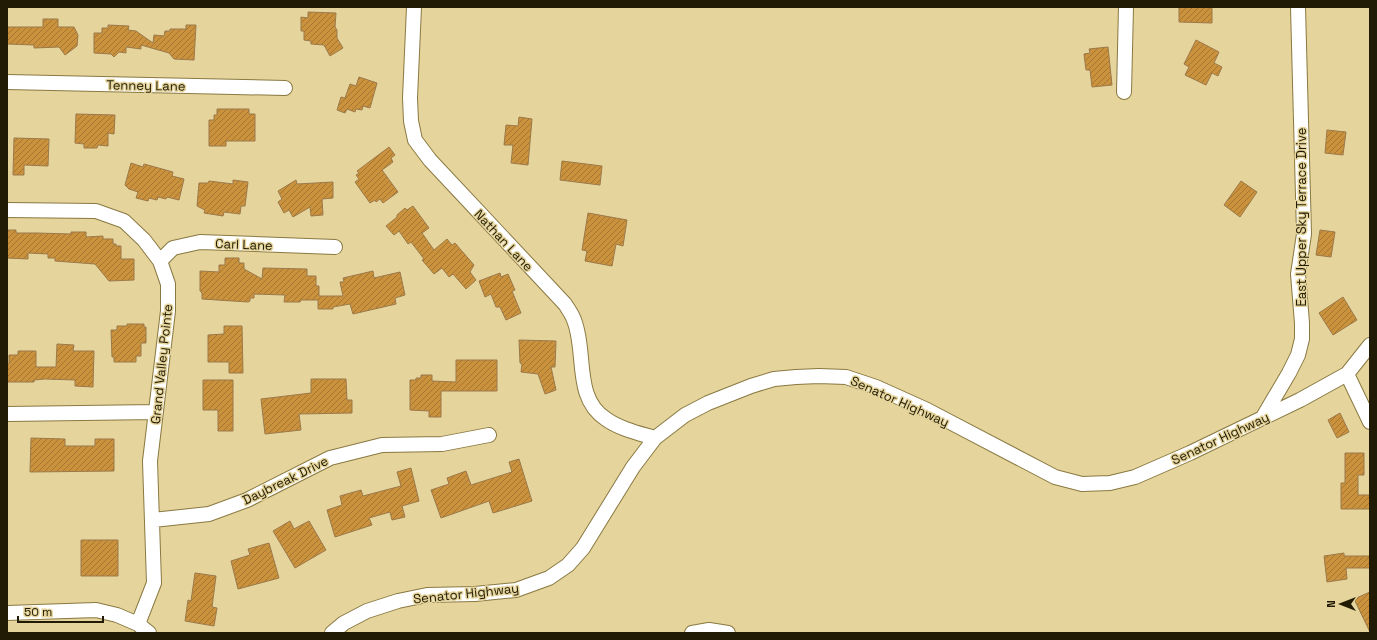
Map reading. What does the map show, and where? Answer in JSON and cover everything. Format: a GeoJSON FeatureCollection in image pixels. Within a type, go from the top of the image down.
{"type":"FeatureCollection","features":[{"type":"Feature","properties":{"kind":"street","name":"Nathan Lane"},"geometry":{"type":"LineString","coordinates":[[414,7],[410,98],[411,121],[415,140],[430,160],[565,304],[574,319],[580,344],[586,395],[594,408],[605,419],[623,428],[655,438]]}},
{"type":"Feature","properties":{"kind":"street"},"geometry":{"type":"LineString","coordinates":[[1124,92],[1126,7]]}},
{"type":"Feature","properties":{"kind":"street","name":"East Upper Sky Terrace Drive"},"geometry":{"type":"LineString","coordinates":[[1262,418],[1289,373],[1298,355],[1302,339],[1298,274],[1304,234],[1298,7]]}},
{"type":"Feature","properties":{"kind":"street","name":"Tenney Lane"},"geometry":{"type":"LineString","coordinates":[[7,82],[285,88]]}},
{"type":"Feature","properties":{"kind":"street","name":"Grand Valley Pointe"},"geometry":{"type":"LineString","coordinates":[[7,210],[96,211],[124,221],[144,240],[160,261],[168,284],[168,311],[150,461],[154,583],[138,624]]}},
{"type":"Feature","properties":{"kind":"street","name":"Carl Lane"},"geometry":{"type":"LineString","coordinates":[[160,261],[172,248],[200,242],[335,247]]}},
{"type":"Feature","properties":{"kind":"street","name":"Senator Highway"},"geometry":{"type":"LineString","coordinates":[[332,633],[344,623],[367,611],[398,601],[427,595],[475,594],[516,590],[549,578],[568,565],[583,548],[633,467],[655,438],[685,415],[708,403],[751,386],[774,379],[819,376],[846,377],[876,387],[926,410],[1055,477],[1082,484],[1110,483],[1135,476],[1190,453],[1300,400],[1347,374],[1370,346]]}},
{"type":"Feature","properties":{"kind":"street"},"geometry":{"type":"LineString","coordinates":[[1347,374],[1370,422]]}},
{"type":"Feature","properties":{"kind":"street"},"geometry":{"type":"LineString","coordinates":[[7,414],[156,412]]}},
{"type":"Feature","properties":{"kind":"street","name":"Daybreak Drive"},"geometry":{"type":"LineString","coordinates":[[153,520],[209,514],[248,500],[330,458],[382,445],[442,444],[488,435]]}},
{"type":"Feature","properties":{"kind":"street"},"geometry":{"type":"LineString","coordinates":[[7,613],[96,610],[117,615],[138,624],[149,633]]}},
{"type":"Feature","properties":{"kind":"street"},"geometry":{"type":"LineString","coordinates":[[692,633],[709,630],[728,633]]}},
{"type":"Feature","properties":{"kind":"building"},"geometry":{"type":"Polygon","coordinates":[[[1179,7],[1212,7],[1212,23],[1179,22],[1179,7]]]}},
{"type":"Feature","properties":{"kind":"building"},"geometry":{"type":"Polygon","coordinates":[[[308,12],[336,13],[335,27],[337,30],[337,38],[343,48],[330,56],[324,45],[311,44],[311,41],[304,40],[304,31],[301,31],[301,17],[308,18],[308,12]]]}},
{"type":"Feature","properties":{"kind":"building"},"geometry":{"type":"Polygon","coordinates":[[[43,19],[58,19],[58,27],[74,27],[78,35],[77,46],[65,55],[59,47],[34,48],[34,45],[7,44],[7,27],[43,27],[43,19]]]}},
{"type":"Feature","properties":{"kind":"building"},"geometry":{"type":"Polygon","coordinates":[[[108,25],[129,26],[128,30],[136,31],[153,43],[154,35],[164,36],[165,31],[170,31],[170,29],[186,29],[186,25],[196,25],[194,60],[174,59],[169,53],[141,45],[141,49],[126,47],[126,53],[119,52],[114,57],[111,54],[94,53],[94,33],[102,33],[102,28],[108,28],[108,25]]]}},
{"type":"Feature","properties":{"kind":"building"},"geometry":{"type":"Polygon","coordinates":[[[1196,40],[1219,52],[1214,63],[1222,67],[1218,76],[1212,73],[1206,85],[1185,75],[1189,67],[1184,64],[1196,40]]]}},
{"type":"Feature","properties":{"kind":"building"},"geometry":{"type":"Polygon","coordinates":[[[1108,47],[1112,85],[1092,87],[1090,70],[1086,70],[1084,54],[1090,53],[1089,49],[1108,47]]]}},
{"type":"Feature","properties":{"kind":"building"},"geometry":{"type":"Polygon","coordinates":[[[359,77],[377,83],[370,108],[363,106],[362,110],[356,109],[355,112],[347,109],[345,113],[337,110],[341,97],[345,98],[350,84],[356,86],[359,77]]]}},
{"type":"Feature","properties":{"kind":"building"},"geometry":{"type":"Polygon","coordinates":[[[217,109],[249,109],[249,114],[255,114],[255,141],[226,141],[226,146],[209,146],[209,120],[214,120],[214,115],[217,115],[217,109]]]}},
{"type":"Feature","properties":{"kind":"building"},"geometry":{"type":"Polygon","coordinates":[[[76,114],[115,115],[114,134],[108,133],[108,146],[98,145],[97,148],[84,148],[84,144],[75,143],[76,114]]]}},
{"type":"Feature","properties":{"kind":"building"},"geometry":{"type":"Polygon","coordinates":[[[519,117],[532,119],[528,165],[511,163],[513,145],[504,145],[506,125],[518,126],[519,117]]]}},
{"type":"Feature","properties":{"kind":"building"},"geometry":{"type":"Polygon","coordinates":[[[1327,130],[1346,132],[1343,155],[1325,153],[1327,130]]]}},
{"type":"Feature","properties":{"kind":"building"},"geometry":{"type":"Polygon","coordinates":[[[14,138],[49,139],[48,166],[24,165],[24,175],[13,175],[14,138]]]}},
{"type":"Feature","properties":{"kind":"building"},"geometry":{"type":"Polygon","coordinates":[[[389,147],[395,155],[391,158],[393,162],[382,170],[398,192],[383,203],[380,199],[376,202],[375,200],[370,203],[355,182],[359,179],[356,175],[359,173],[357,171],[389,147]]]}},
{"type":"Feature","properties":{"kind":"building"},"geometry":{"type":"Polygon","coordinates":[[[562,161],[602,166],[600,185],[560,180],[562,161]]]}},
{"type":"Feature","properties":{"kind":"building"},"geometry":{"type":"Polygon","coordinates":[[[131,163],[143,167],[144,164],[173,172],[172,176],[184,179],[179,200],[167,197],[166,199],[158,197],[157,200],[149,198],[148,201],[136,198],[138,192],[129,189],[125,185],[131,163]]]}},
{"type":"Feature","properties":{"kind":"building"},"geometry":{"type":"Polygon","coordinates":[[[233,180],[248,182],[245,206],[241,206],[240,214],[224,212],[223,216],[204,213],[205,210],[197,206],[199,183],[208,183],[209,181],[233,184],[233,180]]]}},
{"type":"Feature","properties":{"kind":"building"},"geometry":{"type":"Polygon","coordinates":[[[296,180],[297,184],[333,182],[333,198],[322,199],[323,215],[311,216],[310,207],[293,217],[289,210],[284,213],[278,202],[282,199],[278,191],[296,180]]]}},
{"type":"Feature","properties":{"kind":"building"},"geometry":{"type":"Polygon","coordinates":[[[1241,181],[1257,192],[1240,217],[1224,205],[1241,181]]]}},
{"type":"Feature","properties":{"kind":"building"},"geometry":{"type":"Polygon","coordinates":[[[413,206],[429,228],[422,233],[434,250],[447,239],[452,245],[455,243],[474,265],[470,272],[476,280],[466,289],[453,274],[449,277],[442,268],[434,274],[422,260],[424,259],[411,242],[408,244],[399,231],[394,235],[386,226],[405,208],[407,210],[413,206]]]}},
{"type":"Feature","properties":{"kind":"building"},"geometry":{"type":"Polygon","coordinates":[[[588,213],[627,220],[623,246],[616,244],[612,266],[585,261],[587,251],[582,250],[588,213]]]}},
{"type":"Feature","properties":{"kind":"building"},"geometry":{"type":"Polygon","coordinates":[[[7,230],[16,230],[16,233],[71,234],[71,232],[86,232],[86,237],[103,236],[103,239],[113,239],[113,244],[116,244],[116,246],[121,246],[121,259],[134,259],[134,280],[109,281],[95,264],[55,261],[55,258],[48,258],[48,254],[28,253],[28,259],[7,258],[7,230]]]}},
{"type":"Feature","properties":{"kind":"building"},"geometry":{"type":"Polygon","coordinates":[[[1320,230],[1335,232],[1331,257],[1316,255],[1320,230]]]}},
{"type":"Feature","properties":{"kind":"building"},"geometry":{"type":"Polygon","coordinates":[[[225,258],[239,258],[239,263],[244,263],[244,269],[262,279],[263,268],[307,269],[307,276],[316,276],[316,286],[319,286],[319,296],[343,296],[340,282],[344,282],[343,278],[373,271],[374,278],[400,272],[405,295],[395,298],[396,304],[353,314],[350,304],[333,307],[333,309],[318,309],[318,300],[284,302],[285,295],[254,294],[254,298],[250,298],[250,301],[248,302],[202,299],[202,293],[200,291],[200,271],[219,272],[219,265],[225,265],[225,258]]]}},
{"type":"Feature","properties":{"kind":"building"},"geometry":{"type":"Polygon","coordinates":[[[500,273],[501,277],[508,274],[515,290],[512,291],[521,313],[506,320],[500,307],[496,307],[491,294],[485,297],[479,281],[500,273]]]}},
{"type":"Feature","properties":{"kind":"building"},"geometry":{"type":"Polygon","coordinates":[[[1343,297],[1357,320],[1333,335],[1319,313],[1343,297]]]}},
{"type":"Feature","properties":{"kind":"building"},"geometry":{"type":"Polygon","coordinates":[[[127,324],[144,324],[144,327],[146,327],[146,343],[141,343],[141,356],[136,356],[136,362],[114,362],[114,357],[112,357],[111,330],[117,330],[117,326],[127,326],[127,324]]]}},
{"type":"Feature","properties":{"kind":"building"},"geometry":{"type":"Polygon","coordinates":[[[224,326],[242,326],[243,373],[229,373],[229,362],[208,362],[208,335],[224,334],[224,326]]]}},
{"type":"Feature","properties":{"kind":"building"},"geometry":{"type":"Polygon","coordinates":[[[519,340],[556,341],[555,367],[551,367],[556,390],[545,394],[538,374],[521,372],[522,364],[520,363],[519,340]]]}},
{"type":"Feature","properties":{"kind":"building"},"geometry":{"type":"Polygon","coordinates":[[[57,344],[74,345],[73,351],[94,351],[93,387],[75,386],[75,380],[45,379],[34,380],[34,382],[7,382],[7,364],[9,364],[9,355],[18,355],[18,351],[36,351],[36,367],[56,367],[57,344]]]}},
{"type":"Feature","properties":{"kind":"building"},"geometry":{"type":"Polygon","coordinates":[[[456,360],[497,360],[497,391],[441,391],[441,417],[429,417],[429,411],[410,410],[410,380],[421,378],[421,375],[432,375],[432,381],[456,382],[456,360]]]}},
{"type":"Feature","properties":{"kind":"building"},"geometry":{"type":"Polygon","coordinates":[[[311,379],[346,379],[347,400],[352,400],[352,413],[299,414],[301,430],[265,434],[261,399],[311,393],[311,379]]]}},
{"type":"Feature","properties":{"kind":"building"},"geometry":{"type":"Polygon","coordinates":[[[203,380],[233,380],[233,431],[218,431],[218,410],[203,410],[203,380]]]}},
{"type":"Feature","properties":{"kind":"building"},"geometry":{"type":"Polygon","coordinates":[[[1340,413],[1349,432],[1337,438],[1328,420],[1340,413]]]}},
{"type":"Feature","properties":{"kind":"building"},"geometry":{"type":"Polygon","coordinates":[[[31,438],[65,439],[65,446],[95,446],[95,439],[114,439],[114,471],[30,472],[31,438]]]}},
{"type":"Feature","properties":{"kind":"building"},"geometry":{"type":"Polygon","coordinates":[[[1345,453],[1364,453],[1364,475],[1358,475],[1358,495],[1370,495],[1370,509],[1341,509],[1341,483],[1345,483],[1345,453]]]}},
{"type":"Feature","properties":{"kind":"building"},"geometry":{"type":"Polygon","coordinates":[[[519,459],[532,501],[493,513],[489,501],[441,518],[431,490],[449,484],[447,478],[466,471],[471,485],[512,472],[509,462],[519,459]]]}},
{"type":"Feature","properties":{"kind":"building"},"geometry":{"type":"Polygon","coordinates":[[[411,468],[419,501],[402,506],[405,517],[392,520],[390,512],[369,518],[372,525],[335,537],[327,510],[342,505],[340,496],[361,490],[363,496],[401,486],[397,472],[411,468]]]}},
{"type":"Feature","properties":{"kind":"building"},"geometry":{"type":"Polygon","coordinates":[[[290,521],[294,529],[309,521],[326,550],[295,568],[273,531],[290,521]]]}},
{"type":"Feature","properties":{"kind":"building"},"geometry":{"type":"Polygon","coordinates":[[[81,540],[118,540],[118,576],[81,576],[81,540]]]}},
{"type":"Feature","properties":{"kind":"building"},"geometry":{"type":"Polygon","coordinates":[[[269,543],[279,578],[238,589],[231,561],[250,555],[248,549],[269,543]]]}},
{"type":"Feature","properties":{"kind":"building"},"geometry":{"type":"Polygon","coordinates":[[[1344,553],[1344,556],[1370,556],[1370,568],[1346,568],[1347,579],[1327,582],[1324,556],[1344,553]]]}},
{"type":"Feature","properties":{"kind":"building"},"geometry":{"type":"Polygon","coordinates":[[[195,573],[216,576],[212,607],[217,608],[214,626],[185,621],[188,600],[191,601],[195,573]]]}},
{"type":"Feature","properties":{"kind":"building"},"geometry":{"type":"Polygon","coordinates":[[[1370,592],[1370,632],[1354,599],[1370,592]]]}}]}
